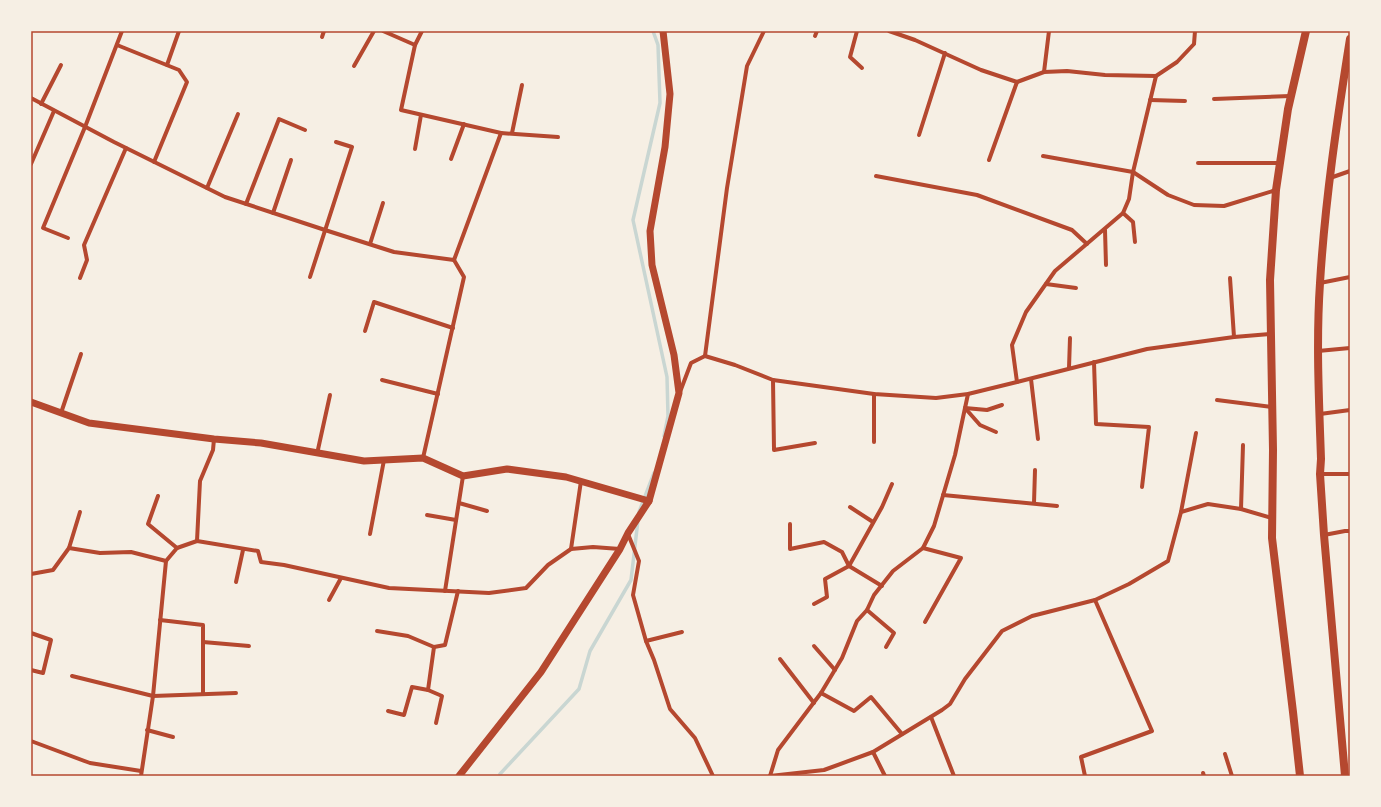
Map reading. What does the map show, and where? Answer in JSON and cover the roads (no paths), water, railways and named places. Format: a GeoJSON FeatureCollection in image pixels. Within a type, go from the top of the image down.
{"type":"FeatureCollection","features":[{"type":"Feature","properties":{"kind":"main road"},"geometry":{"type":"LineString","coordinates":[[1300,776],[1272,538],[1273,407],[1270,334],[1270,280],[1276,190],[1291,96],[1306,31]]}},
{"type":"Feature","properties":{"kind":"main road"},"geometry":{"type":"LineString","coordinates":[[1345,776],[1324,535],[1320,474],[1321,459],[1317,351],[1320,283],[1329,178],[1350,38]]}},
{"type":"Feature","properties":{"kind":"street"},"geometry":{"type":"LineString","coordinates":[[68,238],[43,228],[86,127],[122,31]]}},
{"type":"Feature","properties":{"kind":"street"},"geometry":{"type":"LineString","coordinates":[[167,65],[179,31]]}},
{"type":"Feature","properties":{"kind":"street"},"geometry":{"type":"LineString","coordinates":[[322,37],[324,31]]}},
{"type":"Feature","properties":{"kind":"street"},"geometry":{"type":"LineString","coordinates":[[354,66],[374,31]]}},
{"type":"Feature","properties":{"kind":"street"},"geometry":{"type":"LineString","coordinates":[[383,31],[415,45]]}},
{"type":"Feature","properties":{"kind":"street"},"geometry":{"type":"LineString","coordinates":[[422,31],[415,45],[401,110],[501,132],[558,137]]}},
{"type":"Feature","properties":{"kind":"street"},"geometry":{"type":"LineString","coordinates":[[663,31],[670,94],[665,147],[650,231],[652,266],[674,355],[679,393]]}},
{"type":"Feature","properties":{"kind":"street"},"geometry":{"type":"LineString","coordinates":[[705,356],[727,188],[747,66],[764,31]]}},
{"type":"Feature","properties":{"kind":"street"},"geometry":{"type":"LineString","coordinates":[[815,36],[817,31]]}},
{"type":"Feature","properties":{"kind":"street"},"geometry":{"type":"LineString","coordinates":[[857,31],[850,58],[862,68]]}},
{"type":"Feature","properties":{"kind":"street"},"geometry":{"type":"LineString","coordinates":[[890,31],[915,40],[981,70],[1017,82],[1044,72],[1067,71],[1105,75],[1156,76],[1177,62],[1194,44],[1195,31]]}},
{"type":"Feature","properties":{"kind":"street"},"geometry":{"type":"LineString","coordinates":[[1044,72],[1049,31]]}},
{"type":"Feature","properties":{"kind":"street"},"geometry":{"type":"LineString","coordinates":[[117,45],[179,70],[187,82],[154,162]]}},
{"type":"Feature","properties":{"kind":"street"},"geometry":{"type":"LineString","coordinates":[[919,134],[945,54]]}},
{"type":"Feature","properties":{"kind":"street"},"geometry":{"type":"LineString","coordinates":[[41,104],[61,65]]}},
{"type":"Feature","properties":{"kind":"street"},"geometry":{"type":"LineString","coordinates":[[1017,382],[1012,346],[1026,312],[1055,272],[1123,213],[1129,199],[1133,172],[1156,76]]}},
{"type":"Feature","properties":{"kind":"street"},"geometry":{"type":"LineString","coordinates":[[990,160],[1017,82]]}},
{"type":"Feature","properties":{"kind":"street"},"geometry":{"type":"LineString","coordinates":[[512,133],[522,85]]}},
{"type":"Feature","properties":{"kind":"street"},"geometry":{"type":"LineString","coordinates":[[1214,99],[1291,96]]}},
{"type":"Feature","properties":{"kind":"street"},"geometry":{"type":"LineString","coordinates":[[31,98],[126,148],[225,197],[394,252],[454,260]]}},
{"type":"Feature","properties":{"kind":"street"},"geometry":{"type":"LineString","coordinates":[[1150,100],[1185,101]]}},
{"type":"Feature","properties":{"kind":"street"},"geometry":{"type":"LineString","coordinates":[[31,164],[54,111]]}},
{"type":"Feature","properties":{"kind":"street"},"geometry":{"type":"LineString","coordinates":[[207,188],[238,114]]}},
{"type":"Feature","properties":{"kind":"street"},"geometry":{"type":"LineString","coordinates":[[415,149],[421,115]]}},
{"type":"Feature","properties":{"kind":"street"},"geometry":{"type":"LineString","coordinates":[[246,204],[280,119],[305,130]]}},
{"type":"Feature","properties":{"kind":"street"},"geometry":{"type":"LineString","coordinates":[[451,159],[464,124]]}},
{"type":"Feature","properties":{"kind":"street"},"geometry":{"type":"LineString","coordinates":[[454,260],[501,132]]}},
{"type":"Feature","properties":{"kind":"street"},"geometry":{"type":"LineString","coordinates":[[310,277],[352,147],[336,142]]}},
{"type":"Feature","properties":{"kind":"street"},"geometry":{"type":"LineString","coordinates":[[80,278],[87,260],[84,245],[126,148]]}},
{"type":"Feature","properties":{"kind":"street"},"geometry":{"type":"LineString","coordinates":[[1043,156],[1133,172],[1168,195],[1194,205],[1224,206],[1276,190]]}},
{"type":"Feature","properties":{"kind":"street"},"geometry":{"type":"LineString","coordinates":[[273,213],[291,160]]}},
{"type":"Feature","properties":{"kind":"street"},"geometry":{"type":"LineString","coordinates":[[1198,163],[1280,163]]}},
{"type":"Feature","properties":{"kind":"street"},"geometry":{"type":"LineString","coordinates":[[1329,178],[1350,171]]}},
{"type":"Feature","properties":{"kind":"street"},"geometry":{"type":"LineString","coordinates":[[876,176],[977,195],[1072,230],[1087,244]]}},
{"type":"Feature","properties":{"kind":"street"},"geometry":{"type":"LineString","coordinates":[[370,244],[383,203]]}},
{"type":"Feature","properties":{"kind":"street"},"geometry":{"type":"LineString","coordinates":[[1123,213],[1133,222],[1135,242]]}},
{"type":"Feature","properties":{"kind":"street"},"geometry":{"type":"LineString","coordinates":[[1105,230],[1106,265]]}},
{"type":"Feature","properties":{"kind":"street"},"geometry":{"type":"LineString","coordinates":[[424,458],[464,277],[454,260]]}},
{"type":"Feature","properties":{"kind":"street"},"geometry":{"type":"LineString","coordinates":[[1320,283],[1350,277]]}},
{"type":"Feature","properties":{"kind":"street"},"geometry":{"type":"LineString","coordinates":[[1230,278],[1234,337]]}},
{"type":"Feature","properties":{"kind":"street"},"geometry":{"type":"LineString","coordinates":[[1046,284],[1076,288]]}},
{"type":"Feature","properties":{"kind":"street"},"geometry":{"type":"LineString","coordinates":[[365,331],[374,302],[453,328]]}},
{"type":"Feature","properties":{"kind":"street"},"geometry":{"type":"LineString","coordinates":[[459,776],[541,672],[649,501],[679,393],[692,363],[705,356],[735,365],[773,380],[874,394],[936,398],[968,394],[1147,349],[1234,337],[1270,334]]}},
{"type":"Feature","properties":{"kind":"street"},"geometry":{"type":"LineString","coordinates":[[1069,368],[1070,338]]}},
{"type":"Feature","properties":{"kind":"street"},"geometry":{"type":"LineString","coordinates":[[1317,351],[1350,348]]}},
{"type":"Feature","properties":{"kind":"street"},"geometry":{"type":"LineString","coordinates":[[61,413],[81,354]]}},
{"type":"Feature","properties":{"kind":"street"},"geometry":{"type":"LineString","coordinates":[[1094,362],[1096,424],[1149,427],[1142,487]]}},
{"type":"Feature","properties":{"kind":"street"},"geometry":{"type":"LineString","coordinates":[[1031,379],[1038,439]]}},
{"type":"Feature","properties":{"kind":"street"},"geometry":{"type":"LineString","coordinates":[[382,380],[438,394]]}},
{"type":"Feature","properties":{"kind":"street"},"geometry":{"type":"LineString","coordinates":[[773,380],[774,450],[815,443]]}},
{"type":"Feature","properties":{"kind":"street"},"geometry":{"type":"LineString","coordinates":[[317,454],[330,394]]}},
{"type":"Feature","properties":{"kind":"street"},"geometry":{"type":"LineString","coordinates":[[874,394],[874,442]]}},
{"type":"Feature","properties":{"kind":"street"},"geometry":{"type":"LineString","coordinates":[[968,394],[955,455],[934,526],[923,548],[893,571],[874,595],[867,610],[857,621],[842,658],[821,693],[778,750],[770,776],[824,770],[872,752],[950,704],[965,679],[1002,631],[1032,616],[1095,600],[1129,584],[1168,561],[1180,512],[1196,433]]}},
{"type":"Feature","properties":{"kind":"street"},"geometry":{"type":"LineString","coordinates":[[1217,400],[1273,407]]}},
{"type":"Feature","properties":{"kind":"street"},"geometry":{"type":"LineString","coordinates":[[31,402],[89,423],[214,439],[261,443],[364,461],[424,458],[463,476],[507,469],[566,477],[649,501]]}},
{"type":"Feature","properties":{"kind":"street"},"geometry":{"type":"LineString","coordinates":[[965,408],[987,410],[1002,405]]}},
{"type":"Feature","properties":{"kind":"street"},"geometry":{"type":"LineString","coordinates":[[965,408],[980,425],[996,432]]}},
{"type":"Feature","properties":{"kind":"street"},"geometry":{"type":"LineString","coordinates":[[1319,414],[1350,410]]}},
{"type":"Feature","properties":{"kind":"street"},"geometry":{"type":"LineString","coordinates":[[197,541],[200,481],[213,450],[214,439]]}},
{"type":"Feature","properties":{"kind":"street"},"geometry":{"type":"LineString","coordinates":[[1241,508],[1243,445]]}},
{"type":"Feature","properties":{"kind":"street"},"geometry":{"type":"LineString","coordinates":[[370,534],[384,460]]}},
{"type":"Feature","properties":{"kind":"street"},"geometry":{"type":"LineString","coordinates":[[1034,503],[1035,470]]}},
{"type":"Feature","properties":{"kind":"street"},"geometry":{"type":"LineString","coordinates":[[1320,474],[1350,474]]}},
{"type":"Feature","properties":{"kind":"street"},"geometry":{"type":"LineString","coordinates":[[445,591],[463,476]]}},
{"type":"Feature","properties":{"kind":"street"},"geometry":{"type":"LineString","coordinates":[[571,549],[581,481]]}},
{"type":"Feature","properties":{"kind":"street"},"geometry":{"type":"LineString","coordinates":[[814,604],[827,597],[825,579],[849,566],[882,507],[892,484]]}},
{"type":"Feature","properties":{"kind":"street"},"geometry":{"type":"LineString","coordinates":[[943,495],[1057,506]]}},
{"type":"Feature","properties":{"kind":"street"},"geometry":{"type":"LineString","coordinates":[[158,496],[148,524],[177,548]]}},
{"type":"Feature","properties":{"kind":"street"},"geometry":{"type":"LineString","coordinates":[[458,503],[487,511]]}},
{"type":"Feature","properties":{"kind":"street"},"geometry":{"type":"LineString","coordinates":[[1180,512],[1208,504],[1241,508],[1273,518]]}},
{"type":"Feature","properties":{"kind":"street"},"geometry":{"type":"LineString","coordinates":[[850,506],[873,522]]}},
{"type":"Feature","properties":{"kind":"street"},"geometry":{"type":"LineString","coordinates":[[31,574],[53,570],[69,548],[80,512]]}},
{"type":"Feature","properties":{"kind":"street"},"geometry":{"type":"LineString","coordinates":[[427,515],[456,520]]}},
{"type":"Feature","properties":{"kind":"street"},"geometry":{"type":"LineString","coordinates":[[790,524],[790,549],[824,542],[842,552],[849,566],[882,586]]}},
{"type":"Feature","properties":{"kind":"street"},"geometry":{"type":"LineString","coordinates":[[1324,535],[1350,531]]}},
{"type":"Feature","properties":{"kind":"street"},"geometry":{"type":"LineString","coordinates":[[628,533],[639,561],[633,595],[646,641],[670,708],[695,738],[713,776]]}},
{"type":"Feature","properties":{"kind":"street"},"geometry":{"type":"LineString","coordinates":[[141,776],[153,696],[166,561],[177,548],[197,541],[243,550],[258,551],[261,562],[284,565],[388,588],[489,593],[526,588],[548,566],[571,549],[620,549]]}},
{"type":"Feature","properties":{"kind":"street"},"geometry":{"type":"LineString","coordinates":[[69,548],[100,552],[131,552],[166,561]]}},
{"type":"Feature","properties":{"kind":"street"},"geometry":{"type":"LineString","coordinates":[[923,548],[961,558],[925,622]]}},
{"type":"Feature","properties":{"kind":"street"},"geometry":{"type":"LineString","coordinates":[[236,582],[243,550]]}},
{"type":"Feature","properties":{"kind":"street"},"geometry":{"type":"LineString","coordinates":[[329,600],[341,578]]}},
{"type":"Feature","properties":{"kind":"street"},"geometry":{"type":"LineString","coordinates":[[378,631],[408,636],[434,647],[445,645],[458,591]]}},
{"type":"Feature","properties":{"kind":"street"},"geometry":{"type":"LineString","coordinates":[[1085,776],[1080,757],[1152,731],[1095,600]]}},
{"type":"Feature","properties":{"kind":"street"},"geometry":{"type":"LineString","coordinates":[[867,610],[894,633],[886,648]]}},
{"type":"Feature","properties":{"kind":"street"},"geometry":{"type":"LineString","coordinates":[[160,620],[203,625],[202,694]]}},
{"type":"Feature","properties":{"kind":"street"},"geometry":{"type":"LineString","coordinates":[[646,641],[682,632]]}},
{"type":"Feature","properties":{"kind":"street"},"geometry":{"type":"LineString","coordinates":[[31,633],[51,640],[43,673],[31,670]]}},
{"type":"Feature","properties":{"kind":"street"},"geometry":{"type":"LineString","coordinates":[[203,642],[249,646]]}},
{"type":"Feature","properties":{"kind":"street"},"geometry":{"type":"LineString","coordinates":[[814,646],[835,670]]}},
{"type":"Feature","properties":{"kind":"street"},"geometry":{"type":"LineString","coordinates":[[428,690],[434,647]]}},
{"type":"Feature","properties":{"kind":"street"},"geometry":{"type":"LineString","coordinates":[[780,659],[814,703]]}},
{"type":"Feature","properties":{"kind":"street"},"geometry":{"type":"LineString","coordinates":[[72,676],[153,696],[236,693]]}},
{"type":"Feature","properties":{"kind":"street"},"geometry":{"type":"LineString","coordinates":[[388,711],[404,715],[412,687],[428,690],[442,696],[436,723]]}},
{"type":"Feature","properties":{"kind":"street"},"geometry":{"type":"LineString","coordinates":[[821,693],[854,711],[871,697],[902,734]]}},
{"type":"Feature","properties":{"kind":"street"},"geometry":{"type":"LineString","coordinates":[[931,717],[954,776]]}},
{"type":"Feature","properties":{"kind":"street"},"geometry":{"type":"LineString","coordinates":[[147,730],[172,737]]}},
{"type":"Feature","properties":{"kind":"street"},"geometry":{"type":"LineString","coordinates":[[31,741],[90,763],[141,771]]}},
{"type":"Feature","properties":{"kind":"street"},"geometry":{"type":"LineString","coordinates":[[872,752],[885,776]]}},
{"type":"Feature","properties":{"kind":"street"},"geometry":{"type":"LineString","coordinates":[[1225,754],[1232,776]]}},
{"type":"Feature","properties":{"kind":"waterway"},"geometry":{"type":"LineString","coordinates":[[653,31],[658,45],[660,103],[633,220],[667,377],[668,416],[664,436]]}},
{"type":"Feature","properties":{"kind":"waterway"},"geometry":{"type":"LineString","coordinates":[[639,512],[654,473]]}},
{"type":"Feature","properties":{"kind":"waterway"},"geometry":{"type":"LineString","coordinates":[[500,774],[579,689],[590,651],[631,580],[638,520]]}}]}
